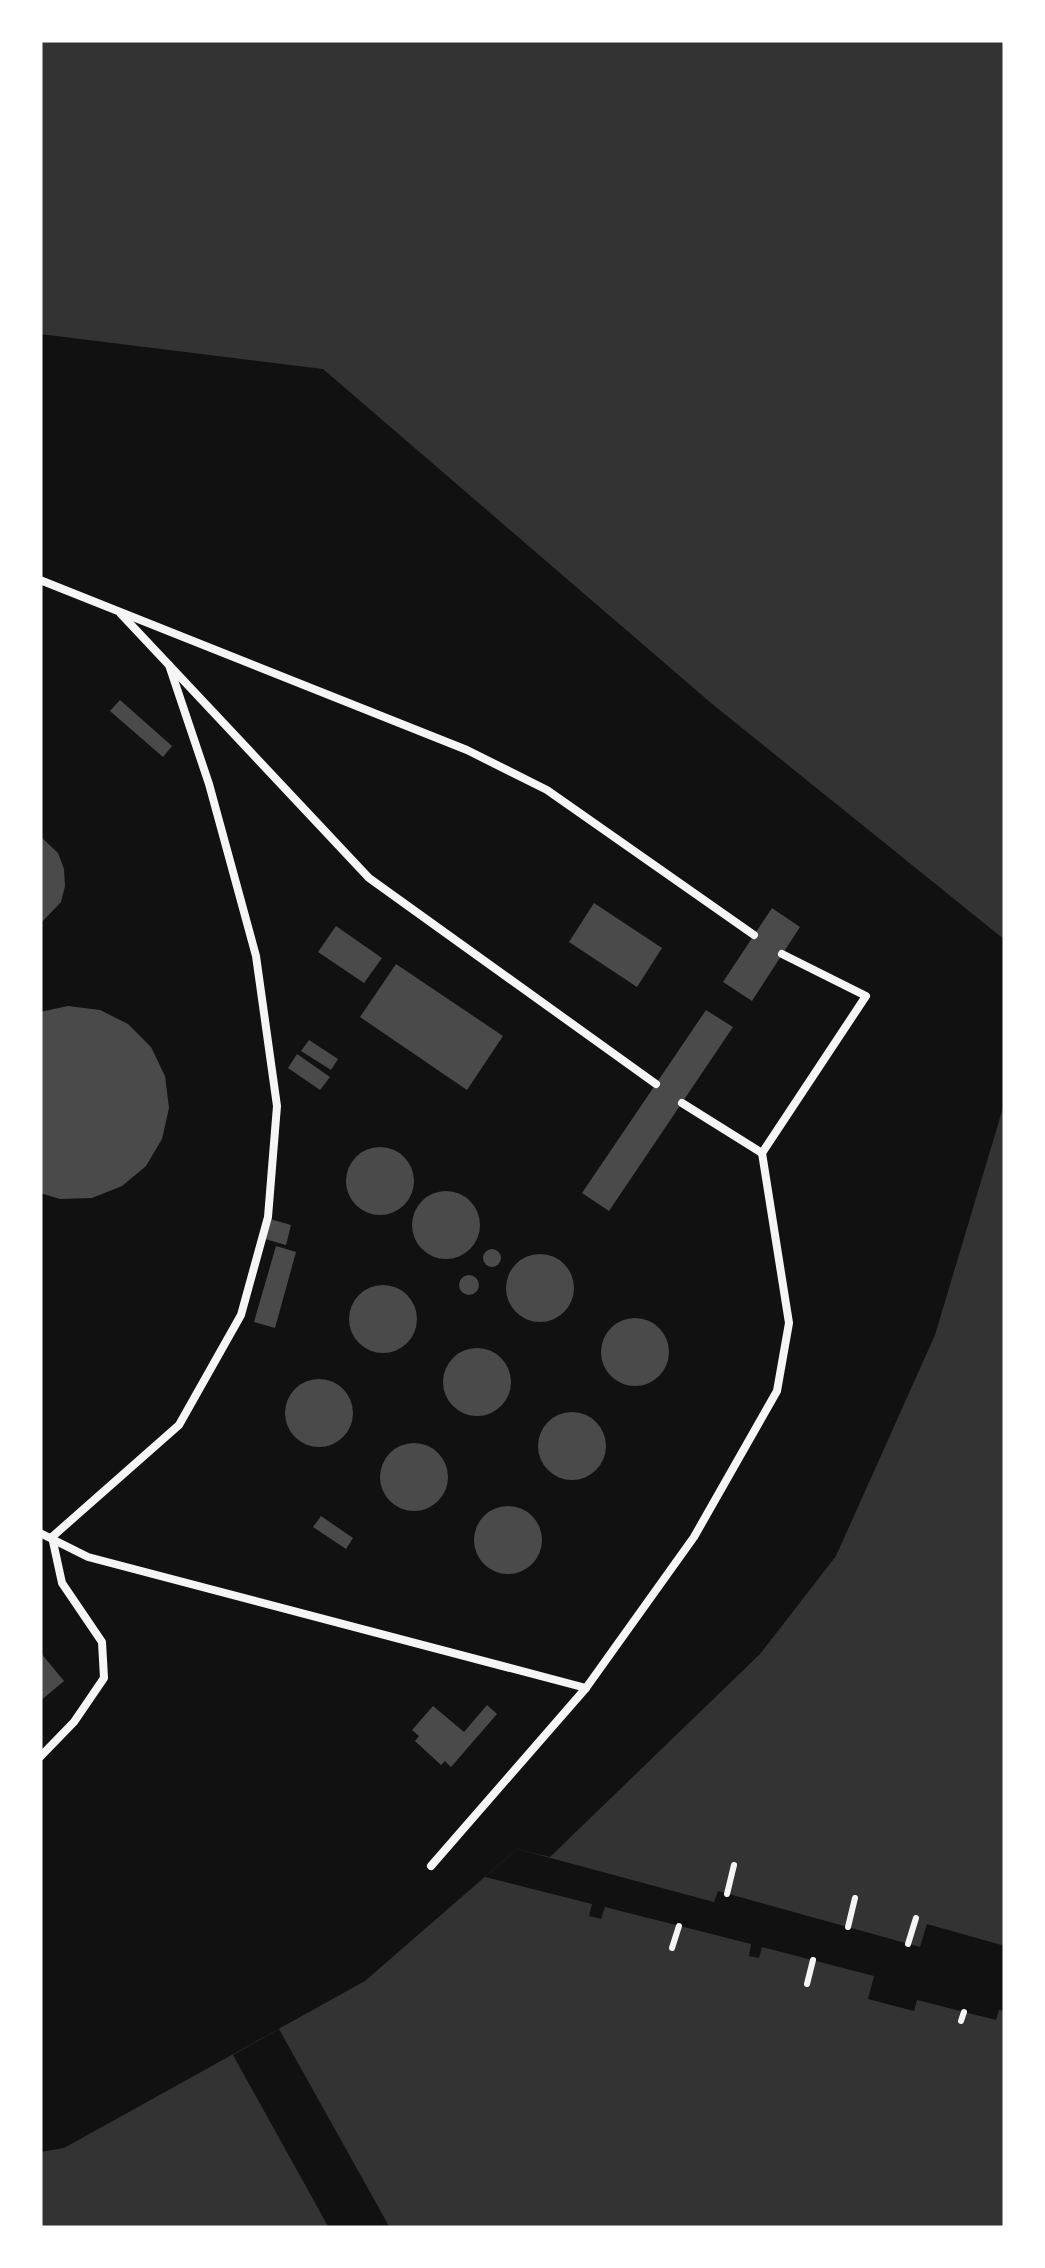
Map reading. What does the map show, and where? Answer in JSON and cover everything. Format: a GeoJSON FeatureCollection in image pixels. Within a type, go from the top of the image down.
{"type":"FeatureCollection","features":[{"type":"Feature","properties":{"kind":"lane"},"geometry":{"type":"LineString","coordinates":[[40,580],[467,750],[547,790],[754,935]]}},
{"type":"Feature","properties":{"kind":"lane"},"geometry":{"type":"LineString","coordinates":[[119,612],[369,878],[656,1084]]}},
{"type":"Feature","properties":{"kind":"lane"},"geometry":{"type":"LineString","coordinates":[[52,1537],[179,1425],[242,1316],[268,1217],[277,1106],[256,956],[210,784],[169,665]]}},
{"type":"Feature","properties":{"kind":"lane"},"geometry":{"type":"LineString","coordinates":[[431,1866],[586,1688],[694,1537],[777,1391],[789,1323],[762,1153],[866,996],[782,954]]}},
{"type":"Feature","properties":{"kind":"lane"},"geometry":{"type":"LineString","coordinates":[[682,1102],[762,1153]]}},
{"type":"Feature","properties":{"kind":"lane"},"geometry":{"type":"LineString","coordinates":[[40,1533],[88,1556],[586,1688]]}},
{"type":"Feature","properties":{"kind":"lane"},"geometry":{"type":"LineString","coordinates":[[40,1757],[74,1722],[104,1678],[102,1642],[62,1583],[52,1537]]}},
{"type":"Feature","properties":{"kind":"path"},"geometry":{"type":"LineString","coordinates":[[727,1894],[734,1865]]}},
{"type":"Feature","properties":{"kind":"path"},"geometry":{"type":"LineString","coordinates":[[848,1928],[855,1898]]}},
{"type":"Feature","properties":{"kind":"path"},"geometry":{"type":"LineString","coordinates":[[908,1944],[916,1918]]}},
{"type":"Feature","properties":{"kind":"path"},"geometry":{"type":"LineString","coordinates":[[672,1948],[679,1926]]}},
{"type":"Feature","properties":{"kind":"path"},"geometry":{"type":"LineString","coordinates":[[807,1984],[813,1960]]}},
{"type":"Feature","properties":{"kind":"path"},"geometry":{"type":"LineString","coordinates":[[961,2021],[964,2012]]}},
{"type":"Feature","properties":{"kind":"shaded area"},"geometry":{"type":"Polygon","coordinates":[[[40,40],[1005,40],[1005,940],[711,703],[323,369],[40,334],[40,40]]]}},
{"type":"Feature","properties":{"kind":"shaded area"},"geometry":{"type":"Polygon","coordinates":[[[1005,1101],[1005,2228],[40,2228],[40,2152],[64,2148],[365,1981],[517,1849],[550,1857],[760,1654],[836,1556],[935,1335],[1005,1101]]]}},
{"type":"Feature","properties":{"kind":"pier"},"geometry":{"type":"Polygon","coordinates":[[[517,1849],[714,1902],[718,1891],[920,1947],[927,1924],[1005,1946],[1005,2011],[999,2010],[996,2020],[917,2000],[914,2011],[868,1999],[874,1976],[762,1947],[759,1958],[749,1956],[751,1944],[605,1907],[601,1919],[589,1916],[592,1904],[485,1877],[517,1849]]]}},
{"type":"Feature","properties":{"kind":"pier"},"geometry":{"type":"Polygon","coordinates":[[[279,2029],[390,2228],[329,2228],[233,2055],[279,2029]]]}},
{"type":"Feature","properties":{"kind":"building"},"geometry":{"type":"Polygon","coordinates":[[[120,700],[172,746],[163,757],[110,711],[120,700]]]}},
{"type":"Feature","properties":{"kind":"building"},"geometry":{"type":"Polygon","coordinates":[[[40,836],[58,853],[65,886],[61,902],[40,924],[40,836]]]}},
{"type":"Feature","properties":{"kind":"building"},"geometry":{"type":"Polygon","coordinates":[[[594,903],[662,948],[637,987],[569,942],[594,903]]]}},
{"type":"Feature","properties":{"kind":"building"},"geometry":{"type":"Polygon","coordinates":[[[772,908],[800,927],[752,1001],[723,982],[772,908]]]}},
{"type":"Feature","properties":{"kind":"building"},"geometry":{"type":"Polygon","coordinates":[[[336,926],[382,958],[364,983],[318,952],[336,926]]]}},
{"type":"Feature","properties":{"kind":"building"},"geometry":{"type":"Polygon","coordinates":[[[396,964],[503,1036],[467,1090],[360,1017],[396,964]]]}},
{"type":"Feature","properties":{"kind":"building"},"geometry":{"type":"Polygon","coordinates":[[[68,1006],[100,1010],[128,1024],[151,1047],[165,1076],[169,1108],[162,1139],[146,1166],[122,1186],[92,1198],[60,1199],[40,1193],[40,1012],[68,1006]]]}},
{"type":"Feature","properties":{"kind":"building"},"geometry":{"type":"Polygon","coordinates":[[[706,1010],[733,1027],[609,1211],[582,1193],[706,1010]]]}},
{"type":"Feature","properties":{"kind":"building"},"geometry":{"type":"Polygon","coordinates":[[[309,1040],[338,1059],[331,1070],[301,1051],[309,1040]]]}},
{"type":"Feature","properties":{"kind":"building"},"geometry":{"type":"Polygon","coordinates":[[[297,1054],[330,1077],[320,1090],[288,1068],[297,1054]]]}},
{"type":"Feature","properties":{"kind":"building"},"geometry":{"type":"Polygon","coordinates":[[[380,1147],[404,1157],[414,1181],[404,1205],[380,1215],[356,1205],[346,1181],[356,1157],[380,1147]]]}},
{"type":"Feature","properties":{"kind":"building"},"geometry":{"type":"Polygon","coordinates":[[[446,1191],[470,1201],[480,1225],[470,1249],[446,1259],[422,1249],[412,1225],[422,1201],[446,1191]]]}},
{"type":"Feature","properties":{"kind":"building"},"geometry":{"type":"Polygon","coordinates":[[[270,1219],[291,1225],[286,1245],[265,1239],[270,1219]]]}},
{"type":"Feature","properties":{"kind":"building"},"geometry":{"type":"Polygon","coordinates":[[[276,1246],[296,1252],[275,1328],[254,1322],[276,1246]]]}},
{"type":"Feature","properties":{"kind":"building"},"geometry":{"type":"Polygon","coordinates":[[[492,1249],[501,1258],[492,1267],[483,1258],[492,1249]]]}},
{"type":"Feature","properties":{"kind":"building"},"geometry":{"type":"Polygon","coordinates":[[[540,1254],[564,1264],[574,1288],[564,1312],[540,1322],[516,1312],[506,1288],[516,1264],[540,1254]]]}},
{"type":"Feature","properties":{"kind":"building"},"geometry":{"type":"Polygon","coordinates":[[[465,1275],[473,1275],[479,1285],[473,1295],[465,1295],[459,1289],[459,1281],[465,1275]]]}},
{"type":"Feature","properties":{"kind":"building"},"geometry":{"type":"Polygon","coordinates":[[[383,1285],[407,1295],[417,1319],[407,1343],[383,1353],[359,1343],[349,1319],[359,1295],[383,1285]]]}},
{"type":"Feature","properties":{"kind":"building"},"geometry":{"type":"Polygon","coordinates":[[[635,1318],[659,1328],[669,1352],[659,1376],[635,1386],[611,1376],[601,1352],[611,1328],[635,1318]]]}},
{"type":"Feature","properties":{"kind":"building"},"geometry":{"type":"Polygon","coordinates":[[[477,1348],[501,1358],[511,1382],[501,1406],[477,1416],[453,1406],[443,1382],[453,1358],[477,1348]]]}},
{"type":"Feature","properties":{"kind":"building"},"geometry":{"type":"Polygon","coordinates":[[[319,1379],[343,1389],[353,1413],[343,1437],[319,1447],[295,1437],[285,1413],[295,1389],[319,1379]]]}},
{"type":"Feature","properties":{"kind":"building"},"geometry":{"type":"Polygon","coordinates":[[[572,1412],[596,1422],[606,1446],[596,1470],[572,1480],[548,1470],[538,1446],[548,1422],[572,1412]]]}},
{"type":"Feature","properties":{"kind":"building"},"geometry":{"type":"Polygon","coordinates":[[[414,1443],[438,1453],[448,1477],[438,1501],[414,1511],[390,1501],[380,1477],[390,1453],[414,1443]]]}},
{"type":"Feature","properties":{"kind":"building"},"geometry":{"type":"Polygon","coordinates":[[[508,1506],[532,1516],[542,1540],[532,1564],[508,1574],[484,1564],[474,1540],[484,1516],[508,1506]]]}},
{"type":"Feature","properties":{"kind":"building"},"geometry":{"type":"Polygon","coordinates":[[[321,1516],[353,1538],[346,1549],[313,1527],[321,1516]]]}},
{"type":"Feature","properties":{"kind":"building"},"geometry":{"type":"Polygon","coordinates":[[[40,1652],[64,1681],[40,1701],[40,1652]]]}},
{"type":"Feature","properties":{"kind":"building"},"geometry":{"type":"Polygon","coordinates":[[[487,1705],[497,1714],[451,1767],[445,1761],[441,1765],[415,1741],[419,1736],[412,1730],[433,1706],[464,1732],[487,1705]]]}}]}
